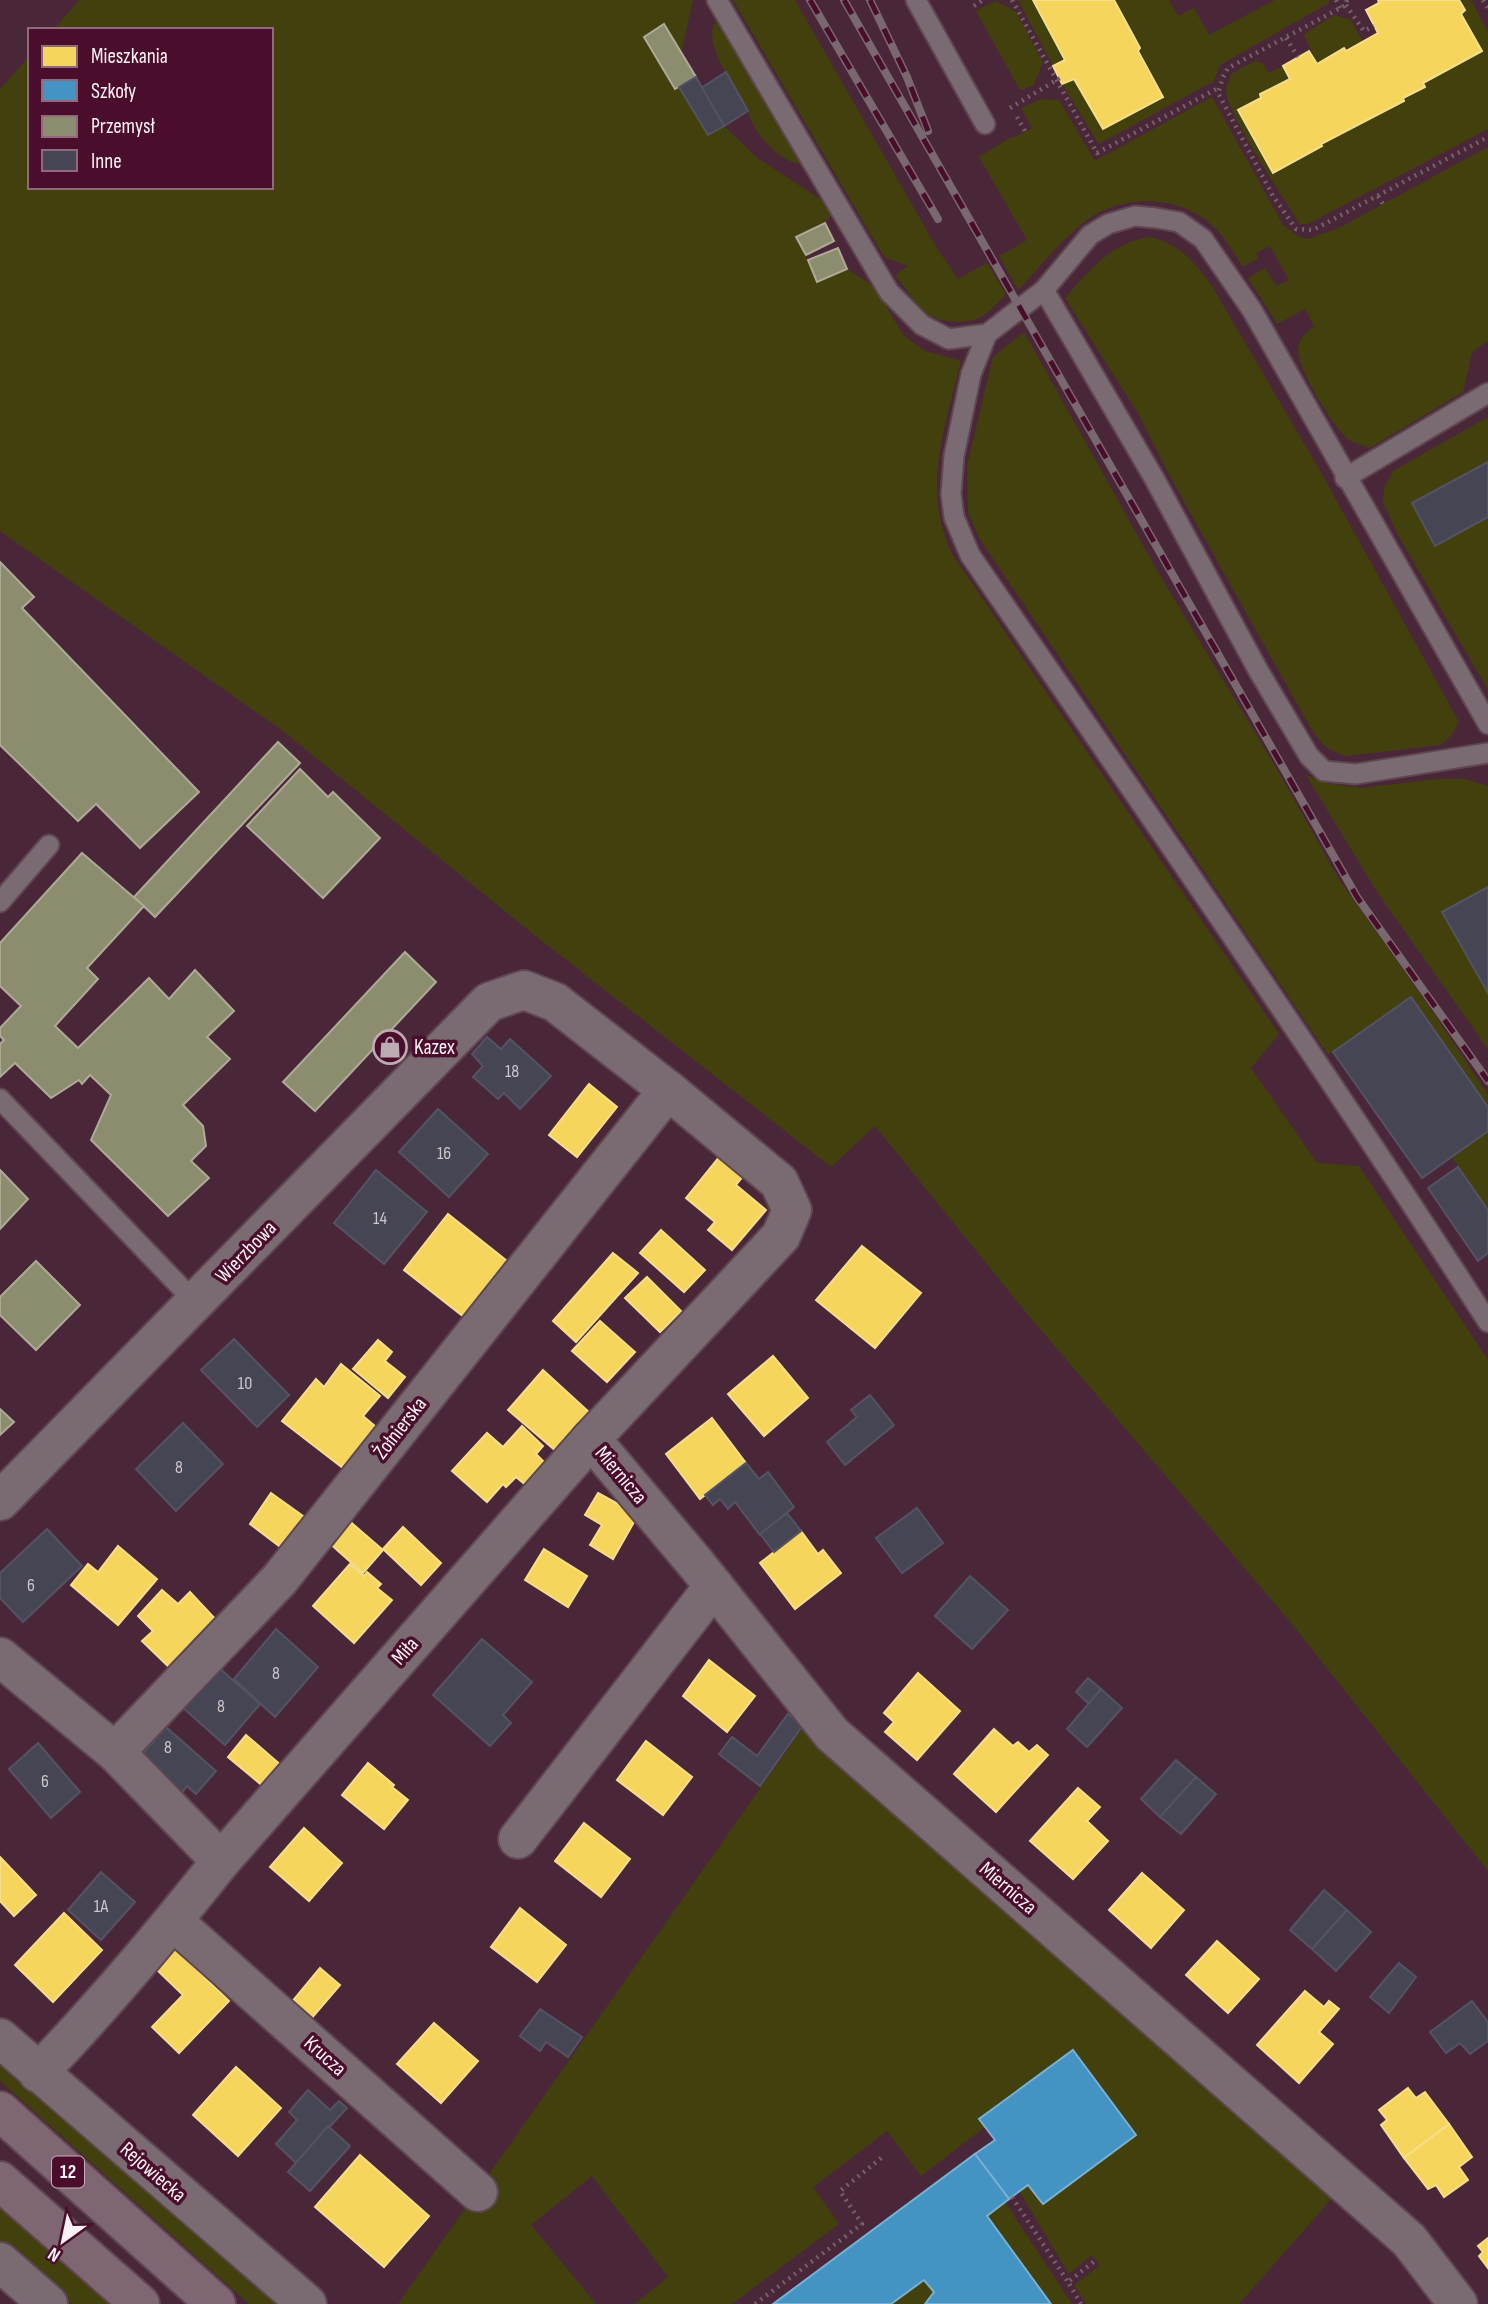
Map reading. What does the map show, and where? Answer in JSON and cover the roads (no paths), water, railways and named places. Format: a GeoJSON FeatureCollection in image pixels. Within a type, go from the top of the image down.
{"type":"FeatureCollection","features":[{"type":"Feature","properties":{"kind":"highway","name":"12"},"geometry":{"type":"LineString","coordinates":[[0,2111],[216,2304]]}},
{"type":"Feature","properties":{"kind":"highway","name":"12"},"geometry":{"type":"LineString","coordinates":[[0,2181],[139,2304]]}},
{"type":"Feature","properties":{"kind":"street","name":"Wierzbowa"},"geometry":{"type":"LineString","coordinates":[[0,1501],[489,1002],[524,990],[555,1002],[667,1090]]}},
{"type":"Feature","properties":{"kind":"street","name":"Miła"},"geometry":{"type":"LineString","coordinates":[[38,2073],[591,1439],[780,1236],[792,1210],[779,1182],[667,1090]]}},
{"type":"Feature","properties":{"kind":"street","name":"Żołnierska"},"geometry":{"type":"LineString","coordinates":[[115,1752],[280,1580],[667,1090]]}},
{"type":"Feature","properties":{"kind":"street","name":"Miernicza"},"geometry":{"type":"LineString","coordinates":[[591,1439],[714,1586],[832,1734],[847,1734],[1409,2240],[1458,2304]]}},
{"type":"Feature","properties":{"kind":"street"},"geometry":{"type":"LineString","coordinates":[[518,1839],[714,1586]]}},
{"type":"Feature","properties":{"kind":"street"},"geometry":{"type":"LineString","coordinates":[[0,1657],[115,1752],[221,1861]]}},
{"type":"Feature","properties":{"kind":"street","name":"Krucza"},"geometry":{"type":"LineString","coordinates":[[173,1921],[478,2192]]}},
{"type":"Feature","properties":{"kind":"street","name":"Rejowiecka"},"geometry":{"type":"LineString","coordinates":[[0,2038],[307,2304]]}},
{"type":"Feature","properties":{"kind":"street"},"geometry":{"type":"LineString","coordinates":[[0,2262],[47,2304]]}},
{"type":"Feature","properties":{"kind":"lane"},"geometry":{"type":"LineString","coordinates":[[717,0],[889,292],[922,326],[949,339],[987,334],[1044,290],[1090,235],[1108,224],[1135,216],[1179,222],[1203,239],[1230,275],[1259,322],[1345,478],[1488,724]]}},
{"type":"Feature","properties":{"kind":"lane"},"geometry":{"type":"LineString","coordinates":[[916,0],[985,124]]}},
{"type":"Feature","properties":{"kind":"lane"},"geometry":{"type":"LineString","coordinates":[[1044,290],[1154,478],[1258,670],[1310,756],[1324,771],[1356,774],[1488,753]]}},
{"type":"Feature","properties":{"kind":"lane"},"geometry":{"type":"LineString","coordinates":[[987,334],[971,374],[954,456],[951,494],[954,517],[970,555],[1292,1027],[1488,1322]]}},
{"type":"Feature","properties":{"kind":"lane"},"geometry":{"type":"LineString","coordinates":[[1345,478],[1488,393]]}},
{"type":"Feature","properties":{"kind":"lane"},"geometry":{"type":"LineString","coordinates":[[0,902],[49,845]]}},
{"type":"Feature","properties":{"kind":"lane"},"geometry":{"type":"LineString","coordinates":[[0,1099],[196,1303]]}},
{"type":"Feature","properties":{"kind":"railway"},"geometry":{"type":"LineString","coordinates":[[810,0],[938,219]]}},
{"type":"Feature","properties":{"kind":"railway"},"geometry":{"type":"LineString","coordinates":[[844,0],[1357,897],[1488,1081]]}},
{"type":"Feature","properties":{"kind":"railway"},"geometry":{"type":"LineString","coordinates":[[870,0],[907,77],[928,131]]}},
{"type":"Feature","properties":{"kind":"place","name":"Kazex"},"geometry":{"type":"Point","coordinates":[390,1047]}}]}
